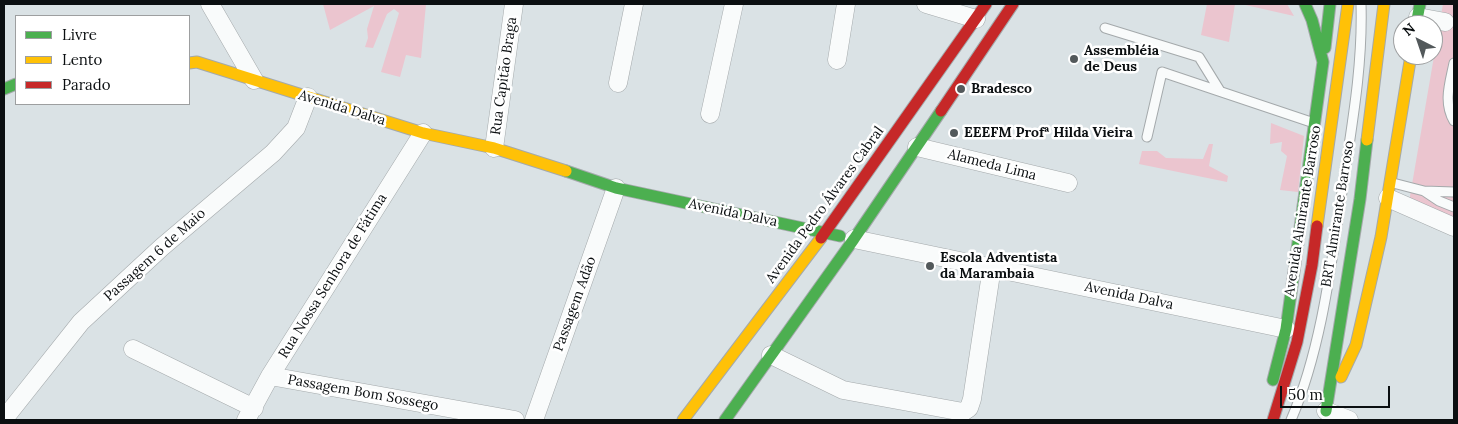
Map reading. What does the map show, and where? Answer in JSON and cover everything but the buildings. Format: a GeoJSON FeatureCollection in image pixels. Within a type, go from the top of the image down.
{"type":"FeatureCollection","features":[{"type":"Feature","properties":{"kind":"main road","name":"Avenida Pedro Álvares Cabral"},"geometry":{"type":"LineString","coordinates":[[683,420],[825,233],[986,4]]}},
{"type":"Feature","properties":{"kind":"main road"},"geometry":{"type":"LineString","coordinates":[[725,420],[854,239],[1013,4]]}},
{"type":"Feature","properties":{"kind":"main road"},"geometry":{"type":"LineString","coordinates":[[969,71],[992,51],[1026,4]]}},
{"type":"Feature","properties":{"kind":"main road"},"geometry":{"type":"LineString","coordinates":[[1305,4],[1316,34],[1323,62]]}},
{"type":"Feature","properties":{"kind":"main road"},"geometry":{"type":"LineString","coordinates":[[1263,420],[1286,329],[1330,4]]}},
{"type":"Feature","properties":{"kind":"main road","name":"Avenida Almirante Barroso"},"geometry":{"type":"LineString","coordinates":[[1273,420],[1297,342],[1312,265],[1348,4]]}},
{"type":"Feature","properties":{"kind":"main road"},"geometry":{"type":"LineString","coordinates":[[1324,415],[1360,199],[1384,4]]}},
{"type":"Feature","properties":{"kind":"main road","name":"Avenida Dalva"},"geometry":{"type":"LineString","coordinates":[[190,63],[197,62],[423,133],[494,148],[616,188],[854,239]]}},
{"type":"Feature","properties":{"kind":"main road"},"geometry":{"type":"LineString","coordinates":[[1324,415],[1356,345],[1381,237],[1410,65]]}},
{"type":"Feature","properties":{"kind":"street"},"geometry":{"type":"LineString","coordinates":[[210,4],[254,80]]}},
{"type":"Feature","properties":{"kind":"street","name":"Rua Capitão Braga"},"geometry":{"type":"LineString","coordinates":[[494,148],[514,4]]}},
{"type":"Feature","properties":{"kind":"street"},"geometry":{"type":"LineString","coordinates":[[618,83],[634,4]]}},
{"type":"Feature","properties":{"kind":"street"},"geometry":{"type":"LineString","coordinates":[[710,114],[734,4]]}},
{"type":"Feature","properties":{"kind":"street"},"geometry":{"type":"LineString","coordinates":[[836,60],[846,4]]}},
{"type":"Feature","properties":{"kind":"street"},"geometry":{"type":"LineString","coordinates":[[926,4],[976,19]]}},
{"type":"Feature","properties":{"kind":"street"},"geometry":{"type":"LineString","coordinates":[[1418,12],[1451,23]]}},
{"type":"Feature","properties":{"kind":"street","name":"Passagem 6 de Maio"},"geometry":{"type":"LineString","coordinates":[[4,419],[81,322],[162,247],[273,153],[296,128],[308,97]]}},
{"type":"Feature","properties":{"kind":"street","name":"Rua Nossa Senhora de Fátima"},"geometry":{"type":"LineString","coordinates":[[250,414],[270,376],[423,133]]}},
{"type":"Feature","properties":{"kind":"street","name":"Alameda Lima"},"geometry":{"type":"LineString","coordinates":[[917,146],[1068,183]]}},
{"type":"Feature","properties":{"kind":"street","name":"Passagem Adão"},"geometry":{"type":"LineString","coordinates":[[534,420],[616,188]]}},
{"type":"Feature","properties":{"kind":"street"},"geometry":{"type":"LineString","coordinates":[[1390,190],[1454,227]]}},
{"type":"Feature","properties":{"kind":"street","name":"Avenida Dalva"},"geometry":{"type":"LineString","coordinates":[[854,239],[1286,329]]}},
{"type":"Feature","properties":{"kind":"street"},"geometry":{"type":"LineString","coordinates":[[771,355],[843,390],[963,412],[969,408],[972,399],[992,267]]}},
{"type":"Feature","properties":{"kind":"street"},"geometry":{"type":"LineString","coordinates":[[133,349],[250,414]]}},
{"type":"Feature","properties":{"kind":"street","name":"Passagem Bom Sossego"},"geometry":{"type":"LineString","coordinates":[[270,376],[515,420]]}},
{"type":"Feature","properties":{"kind":"street"},"geometry":{"type":"LineString","coordinates":[[1324,415],[1349,420]]}},
{"type":"Feature","properties":{"kind":"lane","name":"BRT Almirante Barroso"},"geometry":{"type":"LineString","coordinates":[[1291,420],[1310,362],[1332,258],[1354,114],[1362,34],[1361,4]]}},
{"type":"Feature","properties":{"kind":"lane"},"geometry":{"type":"LineString","coordinates":[[1105,28],[1199,57],[1220,91]]}},
{"type":"Feature","properties":{"kind":"lane"},"geometry":{"type":"LineString","coordinates":[[1454,63],[1447,104],[1454,121]]}},
{"type":"Feature","properties":{"kind":"lane"},"geometry":{"type":"LineString","coordinates":[[1147,137],[1162,72],[1314,123],[1331,126]]}},
{"type":"Feature","properties":{"kind":"lane"},"geometry":{"type":"LineString","coordinates":[[1390,190],[1454,192]]}},
{"type":"Feature","properties":{"kind":"lane"},"geometry":{"type":"LineString","coordinates":[[1424,191],[1439,201],[1454,207]]}},
{"type":"Feature","properties":{"kind":"shaded area"},"geometry":{"type":"Polygon","coordinates":[[[323,4],[426,4],[421,58],[406,55],[400,77],[381,72],[399,13],[394,9],[387,14],[373,48],[365,47],[368,38],[367,29],[374,6],[330,30],[323,4]]]}},
{"type":"Feature","properties":{"kind":"shaded area"},"geometry":{"type":"Polygon","coordinates":[[[1207,4],[1235,4],[1229,42],[1201,35],[1207,4]]]}},
{"type":"Feature","properties":{"kind":"shaded area"},"geometry":{"type":"Polygon","coordinates":[[[1241,4],[1287,4],[1294,16],[1241,4]]]}},
{"type":"Feature","properties":{"kind":"shaded area"},"geometry":{"type":"Polygon","coordinates":[[[1443,4],[1454,4],[1454,222],[1409,202],[1433,65],[1443,65],[1443,15],[1441,15],[1443,4]]]}},
{"type":"Feature","properties":{"kind":"shaded area"},"geometry":{"type":"Polygon","coordinates":[[[1271,123],[1304,136],[1298,192],[1280,190],[1287,156],[1281,151],[1282,142],[1270,144],[1271,123]]]}},
{"type":"Feature","properties":{"kind":"shaded area"},"geometry":{"type":"Polygon","coordinates":[[[1209,144],[1213,144],[1209,166],[1228,176],[1227,182],[1139,164],[1142,151],[1157,151],[1166,158],[1203,159],[1209,144]]]}},
{"type":"Feature","properties":{"kind":"traffic: fast"},"geometry":{"type":"LineString","coordinates":[[1273,380],[1286,329],[1323,62],[1312,20],[1305,4]]}},
{"type":"Feature","properties":{"kind":"traffic: fast"},"geometry":{"type":"LineString","coordinates":[[1325,48],[1330,4]]}},
{"type":"Feature","properties":{"kind":"traffic: fast"},"geometry":{"type":"LineString","coordinates":[[1418,15],[1420,4]]}},
{"type":"Feature","properties":{"kind":"traffic: fast"},"geometry":{"type":"LineString","coordinates":[[4,89],[15,84]]}},
{"type":"Feature","properties":{"kind":"traffic: fast"},"geometry":{"type":"LineString","coordinates":[[725,420],[854,239],[941,111]]}},
{"type":"Feature","properties":{"kind":"traffic: fast"},"geometry":{"type":"LineString","coordinates":[[1326,411],[1360,199],[1367,140]]}},
{"type":"Feature","properties":{"kind":"traffic: fast"},"geometry":{"type":"LineString","coordinates":[[566,171],[616,188],[840,236]]}},
{"type":"Feature","properties":{"kind":"traffic: slow"},"geometry":{"type":"LineString","coordinates":[[1317,226],[1348,4]]}},
{"type":"Feature","properties":{"kind":"traffic: slow"},"geometry":{"type":"LineString","coordinates":[[1367,140],[1384,4]]}},
{"type":"Feature","properties":{"kind":"traffic: slow"},"geometry":{"type":"LineString","coordinates":[[190,63],[197,62],[423,133],[494,148],[566,171]]}},
{"type":"Feature","properties":{"kind":"traffic: slow"},"geometry":{"type":"LineString","coordinates":[[1341,377],[1356,345],[1381,237],[1409,65]]}},
{"type":"Feature","properties":{"kind":"traffic: slow"},"geometry":{"type":"LineString","coordinates":[[683,420],[821,238]]}},
{"type":"Feature","properties":{"kind":"traffic: jam"},"geometry":{"type":"LineString","coordinates":[[821,238],[986,4]]}},
{"type":"Feature","properties":{"kind":"traffic: jam"},"geometry":{"type":"LineString","coordinates":[[941,111],[1013,4]]}},
{"type":"Feature","properties":{"kind":"traffic: jam"},"geometry":{"type":"LineString","coordinates":[[1273,420],[1297,342],[1312,265],[1317,226]]}},
{"type":"Feature","properties":{"kind":"place","name":"Assembléia de Deus"},"geometry":{"type":"Point","coordinates":[1074,59]}},
{"type":"Feature","properties":{"kind":"place","name":"Bradesco"},"geometry":{"type":"Point","coordinates":[961,89]}},
{"type":"Feature","properties":{"kind":"place","name":"EEEFM Profª Hilda Vieira"},"geometry":{"type":"Point","coordinates":[954,133]}},
{"type":"Feature","properties":{"kind":"place","name":"Escola Adventista da Marambaia"},"geometry":{"type":"Point","coordinates":[930,266]}}]}
